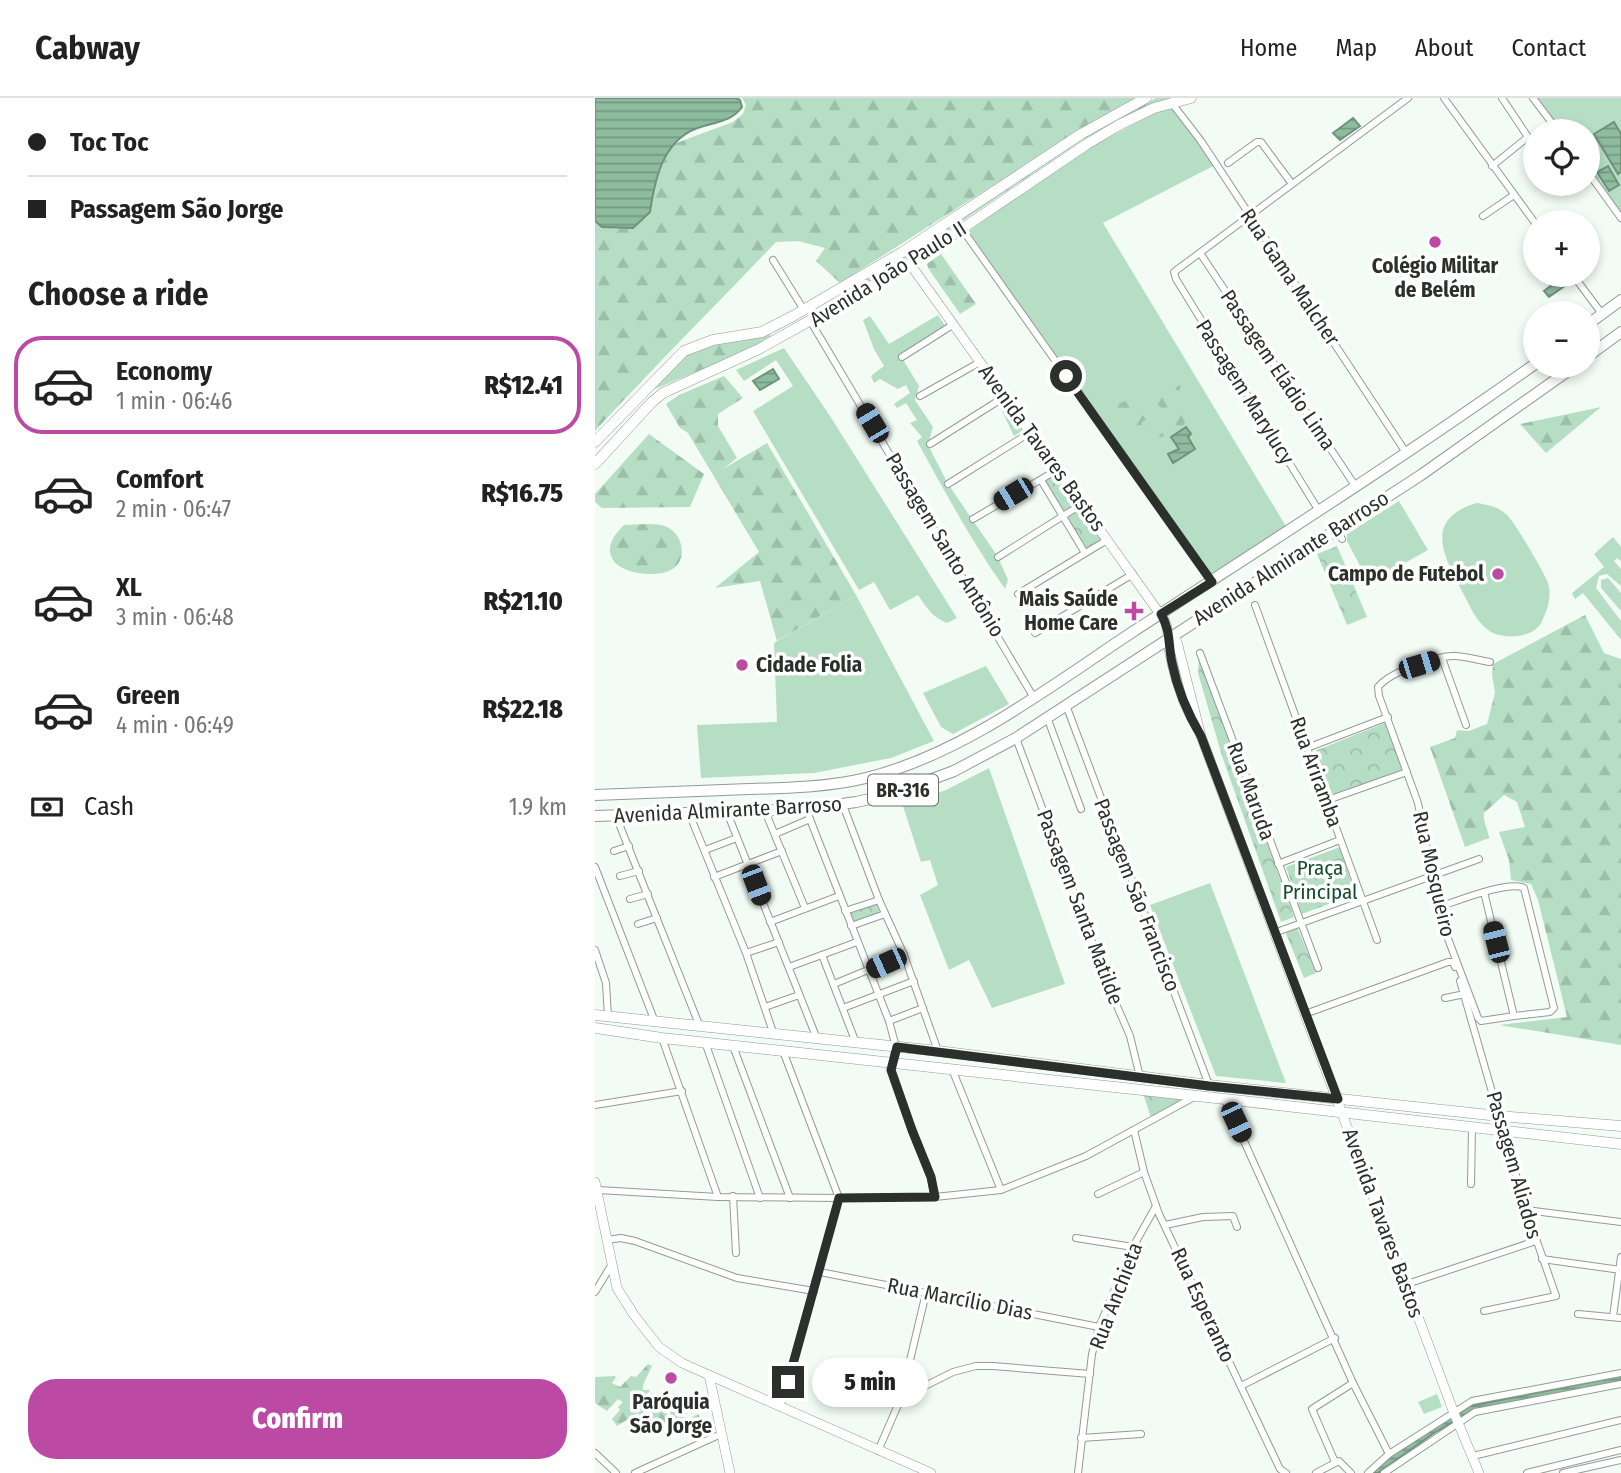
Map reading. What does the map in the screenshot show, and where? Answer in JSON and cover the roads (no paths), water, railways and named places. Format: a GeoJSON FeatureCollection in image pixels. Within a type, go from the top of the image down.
{"type":"FeatureCollection","features":[{"type":"Feature","properties":{"kind":"highway"},"geometry":{"type":"LineString","coordinates":[[1602,314],[1621,300]]}},
{"type":"Feature","properties":{"kind":"highway"},"geometry":{"type":"LineString","coordinates":[[1600,347],[1621,332]]}},
{"type":"Feature","properties":{"kind":"highway","name":"Avenida Almirante Barroso"},"geometry":{"type":"LineString","coordinates":[[595,795],[800,787],[865,778],[947,747],[1034,698],[1212,582],[1407,454],[1523,372]]}},
{"type":"Feature","properties":{"kind":"highway","name":"Avenida Almirante Barroso"},"geometry":{"type":"LineString","coordinates":[[595,817],[765,810],[808,814],[889,795],[954,771],[1016,738],[1421,475],[1558,378]]}},
{"type":"Feature","properties":{"kind":"main road","name":"Avenida João Paulo II"},"geometry":{"type":"LineString","coordinates":[[595,442],[684,351],[713,340],[762,332],[804,310],[847,286],[1081,134],[1146,98]]}},
{"type":"Feature","properties":{"kind":"main road","name":"Avenida João Paulo II"},"geometry":{"type":"LineString","coordinates":[[595,464],[663,393],[811,322],[910,264],[1087,144],[1142,113],[1191,98]]}},
{"type":"Feature","properties":{"kind":"main road","name":"Avenida Tavares Bastos"},"geometry":{"type":"LineString","coordinates":[[910,264],[1133,574],[1161,614],[1170,636],[1177,642],[1201,736],[1456,1418],[1479,1473]]}},
{"type":"Feature","properties":{"kind":"main road"},"geometry":{"type":"LineString","coordinates":[[831,310],[833,304],[849,294],[847,286]]}},
{"type":"Feature","properties":{"kind":"main road"},"geometry":{"type":"LineString","coordinates":[[777,340],[776,332],[792,322],[793,316]]}},
{"type":"Feature","properties":{"kind":"main road"},"geometry":{"type":"LineString","coordinates":[[595,1015],[938,1051],[1209,1086],[1621,1126]]}},
{"type":"Feature","properties":{"kind":"main road"},"geometry":{"type":"LineString","coordinates":[[595,1028],[662,1038],[1225,1098],[1621,1144]]}},
{"type":"Feature","properties":{"kind":"main road"},"geometry":{"type":"LineString","coordinates":[[596,1186],[617,1288],[633,1315],[659,1348],[682,1363],[931,1473]]}},
{"type":"Feature","properties":{"kind":"main road"},"geometry":{"type":"LineString","coordinates":[[709,1375],[730,1473]]}},
{"type":"Feature","properties":{"kind":"street"},"geometry":{"type":"LineString","coordinates":[[1200,253],[1408,98]]}},
{"type":"Feature","properties":{"kind":"street"},"geometry":{"type":"LineString","coordinates":[[1444,98],[1525,210]]}},
{"type":"Feature","properties":{"kind":"street"},"geometry":{"type":"LineString","coordinates":[[1492,166],[1528,137],[1502,98]]}},
{"type":"Feature","properties":{"kind":"street"},"geometry":{"type":"LineString","coordinates":[[1533,98],[1549,119]]}},
{"type":"Feature","properties":{"kind":"street","name":"Rua Gama Malcher"},"geometry":{"type":"LineString","coordinates":[[1171,102],[1201,141],[1407,454]]}},
{"type":"Feature","properties":{"kind":"street"},"geometry":{"type":"LineString","coordinates":[[1228,163],[1257,142],[1261,142],[1292,184]]}},
{"type":"Feature","properties":{"kind":"street"},"geometry":{"type":"LineString","coordinates":[[1600,190],[1621,218]]}},
{"type":"Feature","properties":{"kind":"street"},"geometry":{"type":"LineString","coordinates":[[1483,216],[1514,195]]}},
{"type":"Feature","properties":{"kind":"street"},"geometry":{"type":"LineString","coordinates":[[962,229],[1212,582]]}},
{"type":"Feature","properties":{"kind":"street","name":"Passagem Marylucy"},"geometry":{"type":"LineString","coordinates":[[1200,253],[1174,272],[1176,279],[1319,512]]}},
{"type":"Feature","properties":{"kind":"street","name":"Passagem Eládio Lima"},"geometry":{"type":"LineString","coordinates":[[1200,253],[1356,487]]}},
{"type":"Feature","properties":{"kind":"street"},"geometry":{"type":"LineString","coordinates":[[773,260],[804,310]]}},
{"type":"Feature","properties":{"kind":"street"},"geometry":{"type":"LineString","coordinates":[[1582,287],[1602,314]]}},
{"type":"Feature","properties":{"kind":"street","name":"Passagem Santo Antônio"},"geometry":{"type":"LineString","coordinates":[[811,322],[1034,698]]}},
{"type":"Feature","properties":{"kind":"street"},"geometry":{"type":"LineString","coordinates":[[902,358],[954,324]]}},
{"type":"Feature","properties":{"kind":"street"},"geometry":{"type":"LineString","coordinates":[[920,396],[980,362]]}},
{"type":"Feature","properties":{"kind":"street"},"geometry":{"type":"LineString","coordinates":[[930,444],[1006,397]]}},
{"type":"Feature","properties":{"kind":"street"},"geometry":{"type":"LineString","coordinates":[[948,484],[1031,432]]}},
{"type":"Feature","properties":{"kind":"street"},"geometry":{"type":"LineString","coordinates":[[973,519],[1057,470]]}},
{"type":"Feature","properties":{"kind":"street"},"geometry":{"type":"LineString","coordinates":[[1041,480],[1085,553]]}},
{"type":"Feature","properties":{"kind":"street"},"geometry":{"type":"LineString","coordinates":[[998,557],[1082,504]]}},
{"type":"Feature","properties":{"kind":"street"},"geometry":{"type":"LineString","coordinates":[[1336,529],[1342,540]]}},
{"type":"Feature","properties":{"kind":"street"},"geometry":{"type":"LineString","coordinates":[[1018,594],[1107,540]]}},
{"type":"Feature","properties":{"kind":"street"},"geometry":{"type":"LineString","coordinates":[[1035,633],[1133,574]]}},
{"type":"Feature","properties":{"kind":"street","name":"Rua Ariramba"},"geometry":{"type":"LineString","coordinates":[[1255,605],[1377,940]]}},
{"type":"Feature","properties":{"kind":"street","name":"Rua Maruda"},"geometry":{"type":"LineString","coordinates":[[1200,653],[1318,968]]}},
{"type":"Feature","properties":{"kind":"street","name":"Rua Mosqueiro"},"geometry":{"type":"LineString","coordinates":[[1490,663],[1454,656],[1442,658],[1391,676],[1382,682],[1378,690],[1418,803],[1432,878],[1447,936],[1478,1018],[1481,1021],[1514,1016]]}},
{"type":"Feature","properties":{"kind":"street"},"geometry":{"type":"LineString","coordinates":[[1442,658],[1466,725]]}},
{"type":"Feature","properties":{"kind":"street","name":"Passagem São Francisco"},"geometry":{"type":"LineString","coordinates":[[1066,705],[1209,1086]]}},
{"type":"Feature","properties":{"kind":"street"},"geometry":{"type":"LineString","coordinates":[[1047,717],[1081,809]]}},
{"type":"Feature","properties":{"kind":"street"},"geometry":{"type":"LineString","coordinates":[[1307,748],[1388,718]]}},
{"type":"Feature","properties":{"kind":"street","name":"Passagem Santa Matilde"},"geometry":{"type":"LineString","coordinates":[[1016,738],[1110,990],[1130,1036],[1140,1077]]}},
{"type":"Feature","properties":{"kind":"street"},"geometry":{"type":"LineString","coordinates":[[1325,801],[1407,772]]}},
{"type":"Feature","properties":{"kind":"street"},"geometry":{"type":"LineString","coordinates":[[843,805],[879,900],[904,955],[938,1051]]}},
{"type":"Feature","properties":{"kind":"street"},"geometry":{"type":"LineString","coordinates":[[765,810],[805,908]]}},
{"type":"Feature","properties":{"kind":"street"},"geometry":{"type":"LineString","coordinates":[[727,812],[817,1039]]}},
{"type":"Feature","properties":{"kind":"street"},"geometry":{"type":"LineString","coordinates":[[689,813],[746,953],[774,1035]]}},
{"type":"Feature","properties":{"kind":"street"},"geometry":{"type":"LineString","coordinates":[[775,834],[808,814],[897,1047],[892,1062],[894,1081],[931,1177],[935,1197]]}},
{"type":"Feature","properties":{"kind":"street"},"geometry":{"type":"LineString","coordinates":[[616,816],[699,1027]]}},
{"type":"Feature","properties":{"kind":"street"},"geometry":{"type":"LineString","coordinates":[[705,850],[737,838]]}},
{"type":"Feature","properties":{"kind":"street"},"geometry":{"type":"LineString","coordinates":[[1278,864],[1340,840]]}},
{"type":"Feature","properties":{"kind":"street"},"geometry":{"type":"LineString","coordinates":[[614,851],[629,846]]}},
{"type":"Feature","properties":{"kind":"street"},"geometry":{"type":"LineString","coordinates":[[715,877],[782,851]]}},
{"type":"Feature","properties":{"kind":"street"},"geometry":{"type":"LineString","coordinates":[[1275,933],[1479,859]]}},
{"type":"Feature","properties":{"kind":"street"},"geometry":{"type":"LineString","coordinates":[[595,867],[656,1022]]}},
{"type":"Feature","properties":{"kind":"street"},"geometry":{"type":"LineString","coordinates":[[620,876],[639,871]]}},
{"type":"Feature","properties":{"kind":"street"},"geometry":{"type":"LineString","coordinates":[[1439,907],[1484,892],[1520,885],[1526,891],[1554,1008],[1550,1012],[1514,1016],[1484,892]]}},
{"type":"Feature","properties":{"kind":"street"},"geometry":{"type":"LineString","coordinates":[[630,899],[648,894]]}},
{"type":"Feature","properties":{"kind":"street"},"geometry":{"type":"LineString","coordinates":[[771,922],[839,896]]}},
{"type":"Feature","properties":{"kind":"street"},"geometry":{"type":"LineString","coordinates":[[845,911],[879,900]]}},
{"type":"Feature","properties":{"kind":"street"},"geometry":{"type":"LineString","coordinates":[[851,926],[885,914]]}},
{"type":"Feature","properties":{"kind":"street"},"geometry":{"type":"LineString","coordinates":[[638,923],[657,918]]}},
{"type":"Feature","properties":{"kind":"street"},"geometry":{"type":"LineString","coordinates":[[746,953],[779,942]]}},
{"type":"Feature","properties":{"kind":"street"},"geometry":{"type":"LineString","coordinates":[[789,967],[857,942]]}},
{"type":"Feature","properties":{"kind":"street"},"geometry":{"type":"LineString","coordinates":[[595,950],[606,983],[608,1017]]}},
{"type":"Feature","properties":{"kind":"street"},"geometry":{"type":"LineString","coordinates":[[822,954],[856,1043]]}},
{"type":"Feature","properties":{"kind":"street"},"geometry":{"type":"LineString","coordinates":[[834,984],[904,955]]}},
{"type":"Feature","properties":{"kind":"street","name":"Passagem Aliados"},"geometry":{"type":"LineString","coordinates":[[1305,1014],[1453,962],[1465,994],[1526,1210],[1556,1296],[1484,1311]]}},
{"type":"Feature","properties":{"kind":"street"},"geometry":{"type":"LineString","coordinates":[[843,1008],[914,981]]}},
{"type":"Feature","properties":{"kind":"street"},"geometry":{"type":"LineString","coordinates":[[1445,998],[1465,994]]}},
{"type":"Feature","properties":{"kind":"street"},"geometry":{"type":"LineString","coordinates":[[765,1007],[799,995]]}},
{"type":"Feature","properties":{"kind":"street"},"geometry":{"type":"LineString","coordinates":[[888,1021],[923,1008]]}},
{"type":"Feature","properties":{"kind":"street"},"geometry":{"type":"LineString","coordinates":[[662,1038],[718,1197]]}},
{"type":"Feature","properties":{"kind":"street"},"geometry":{"type":"LineString","coordinates":[[705,1042],[760,1198]]}},
{"type":"Feature","properties":{"kind":"street"},"geometry":{"type":"LineString","coordinates":[[733,1045],[790,1198]]}},
{"type":"Feature","properties":{"kind":"street"},"geometry":{"type":"LineString","coordinates":[[781,1405],[839,1198],[782,1051]]}},
{"type":"Feature","properties":{"kind":"street"},"geometry":{"type":"LineString","coordinates":[[952,1069],[1002,1190]]}},
{"type":"Feature","properties":{"kind":"street"},"geometry":{"type":"LineString","coordinates":[[595,1105],[682,1091]]}},
{"type":"Feature","properties":{"kind":"street"},"geometry":{"type":"LineString","coordinates":[[596,1186],[760,1198],[935,1197],[1002,1190],[1086,1156],[1195,1096]]}},
{"type":"Feature","properties":{"kind":"street"},"geometry":{"type":"LineString","coordinates":[[1225,1098],[1353,1383],[1389,1454]]}},
{"type":"Feature","properties":{"kind":"street"},"geometry":{"type":"LineString","coordinates":[[1471,1184],[1472,1128]]}},
{"type":"Feature","properties":{"kind":"street","name":"Rua Esperanto"},"geometry":{"type":"LineString","coordinates":[[1134,1130],[1144,1172],[1164,1225],[1283,1471]]}},
{"type":"Feature","properties":{"kind":"street"},"geometry":{"type":"LineString","coordinates":[[1098,1194],[1144,1172]]}},
{"type":"Feature","properties":{"kind":"street"},"geometry":{"type":"LineString","coordinates":[[733,1196],[736,1253]]}},
{"type":"Feature","properties":{"kind":"street","name":"Rua Anchieta"},"geometry":{"type":"LineString","coordinates":[[1078,1473],[1090,1374],[1099,1327],[1133,1247],[1156,1206]]}},
{"type":"Feature","properties":{"kind":"street"},"geometry":{"type":"LineString","coordinates":[[1526,1210],[1621,1222]]}},
{"type":"Feature","properties":{"kind":"street"},"geometry":{"type":"LineString","coordinates":[[1164,1225],[1179,1220],[1233,1216],[1237,1227]]}},
{"type":"Feature","properties":{"kind":"street"},"geometry":{"type":"LineString","coordinates":[[607,1240],[621,1238],[635,1241],[737,1278],[814,1291]]}},
{"type":"Feature","properties":{"kind":"street"},"geometry":{"type":"LineString","coordinates":[[1076,1238],[1133,1247]]}},
{"type":"Feature","properties":{"kind":"street"},"geometry":{"type":"LineString","coordinates":[[1407,1284],[1536,1241]]}},
{"type":"Feature","properties":{"kind":"street"},"geometry":{"type":"LineString","coordinates":[[1578,1314],[1617,1317],[1621,1257]]}},
{"type":"Feature","properties":{"kind":"street"},"geometry":{"type":"LineString","coordinates":[[1542,1259],[1620,1270]]}},
{"type":"Feature","properties":{"kind":"street"},"geometry":{"type":"LineString","coordinates":[[595,1292],[612,1263]]}},
{"type":"Feature","properties":{"kind":"street","name":"Rua Marcílio Dias"},"geometry":{"type":"LineString","coordinates":[[820,1272],[1099,1327]]}},
{"type":"Feature","properties":{"kind":"street"},"geometry":{"type":"LineString","coordinates":[[878,1451],[901,1398],[926,1293]]}},
{"type":"Feature","properties":{"kind":"street"},"geometry":{"type":"LineString","coordinates":[[1241,1386],[1335,1338]]}},
{"type":"Feature","properties":{"kind":"street"},"geometry":{"type":"LineString","coordinates":[[901,1398],[953,1371],[976,1366],[1090,1374]]}},
{"type":"Feature","properties":{"kind":"street"},"geometry":{"type":"LineString","coordinates":[[1384,1473],[1456,1418],[1472,1401],[1621,1373]]}},
{"type":"Feature","properties":{"kind":"street"},"geometry":{"type":"LineString","coordinates":[[1335,1462],[1312,1409],[1353,1383]]}},
{"type":"Feature","properties":{"kind":"street"},"geometry":{"type":"LineString","coordinates":[[1368,1473],[1389,1454],[1456,1418],[1621,1384]]}},
{"type":"Feature","properties":{"kind":"street"},"geometry":{"type":"LineString","coordinates":[[1473,1456],[1621,1420]]}},
{"type":"Feature","properties":{"kind":"street"},"geometry":{"type":"LineString","coordinates":[[635,1473],[721,1434]]}},
{"type":"Feature","properties":{"kind":"street"},"geometry":{"type":"LineString","coordinates":[[1081,1438],[1141,1434]]}},
{"type":"Feature","properties":{"kind":"street"},"geometry":{"type":"LineString","coordinates":[[1527,1473],[1621,1450]]}},
{"type":"Feature","properties":{"kind":"street"},"geometry":{"type":"LineString","coordinates":[[595,1453],[616,1473]]}},
{"type":"Feature","properties":{"kind":"street"},"geometry":{"type":"LineString","coordinates":[[1563,1473],[1621,1460]]}},
{"type":"Feature","properties":{"kind":"street"},"geometry":{"type":"LineString","coordinates":[[1316,1473],[1339,1461],[1351,1473]]}},
{"type":"Feature","properties":{"kind":"street"},"geometry":{"type":"LineString","coordinates":[[1273,1473],[1283,1471]]}},
{"type":"Feature","properties":{"kind":"place","name":"Colégio Militar de Belém"},"geometry":{"type":"Point","coordinates":[1435,242]}},
{"type":"Feature","properties":{"kind":"place","name":"Campo de Futebol"},"geometry":{"type":"Point","coordinates":[1498,574]}},
{"type":"Feature","properties":{"kind":"place","name":"Mais Saúde Home Care"},"geometry":{"type":"Point","coordinates":[1134,611]}},
{"type":"Feature","properties":{"kind":"place","name":"Cidade Folia"},"geometry":{"type":"Point","coordinates":[742,665]}},
{"type":"Feature","properties":{"kind":"place","name":"Paróquia São Jorge"},"geometry":{"type":"Point","coordinates":[671,1378]}},
{"type":"Feature","properties":{"kind":"park label","name":"Praça Principal"},"geometry":{"type":"Point","coordinates":[1320,880]}}]}
